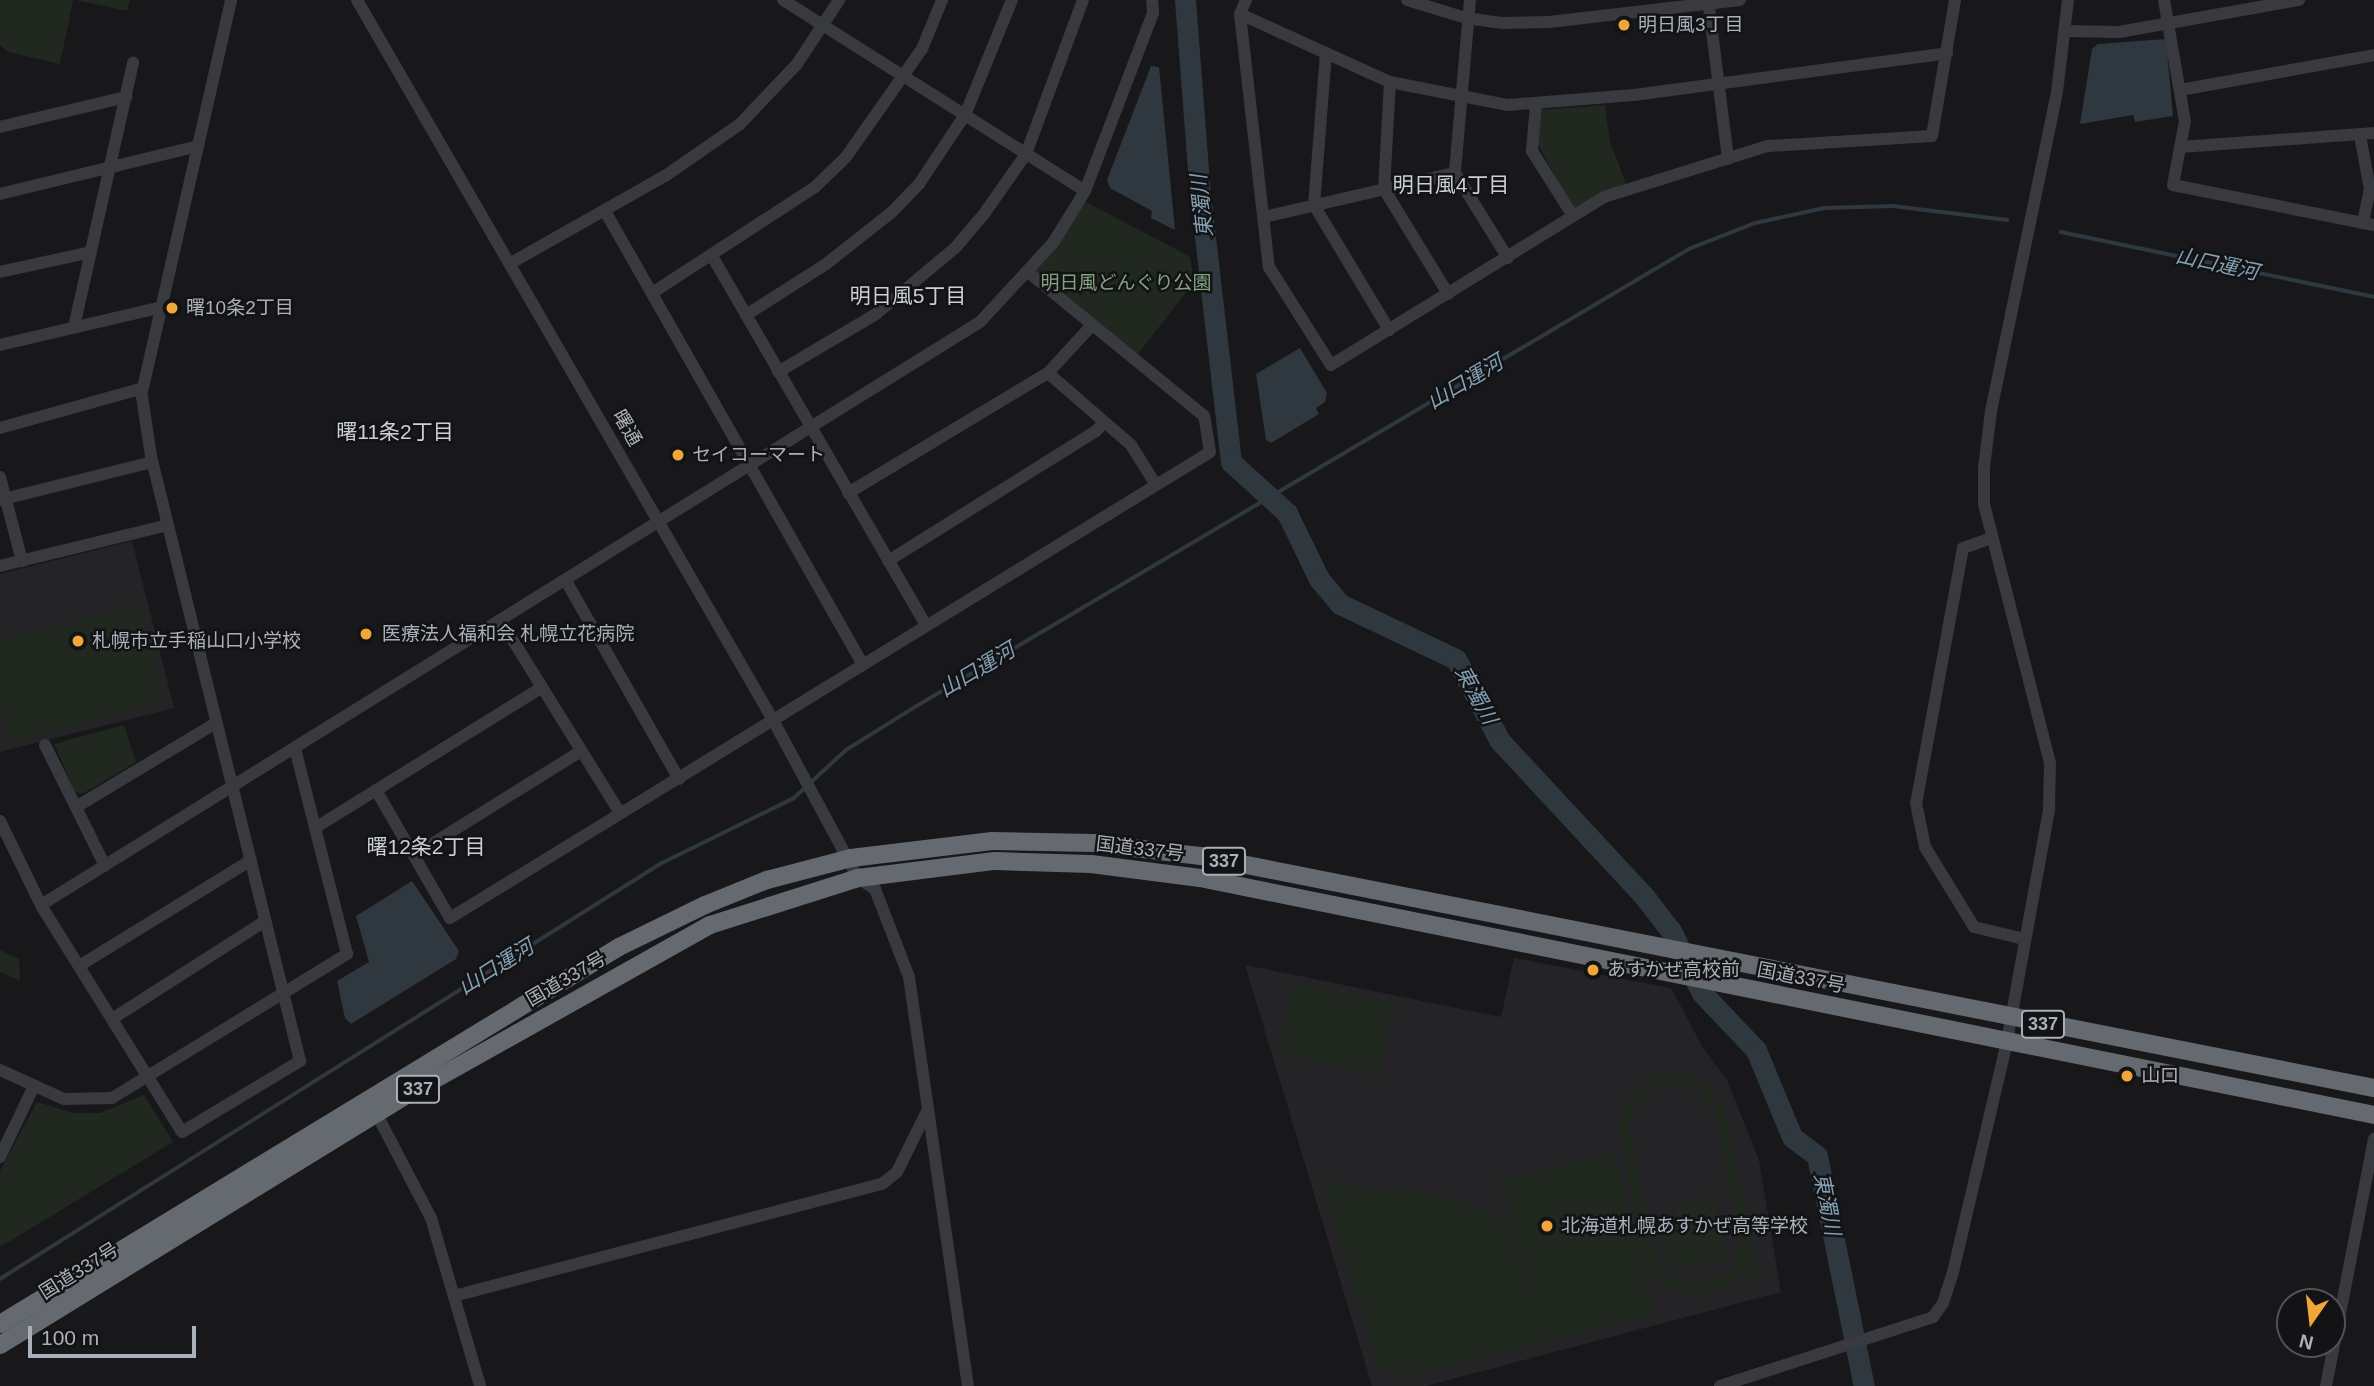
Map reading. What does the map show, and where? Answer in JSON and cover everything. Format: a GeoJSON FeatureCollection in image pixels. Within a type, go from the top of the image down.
{"type":"FeatureCollection","features":[{"type":"Feature","properties":{"kind":"highway","name":"国道337号"},"geometry":{"type":"LineString","coordinates":[[0,1345],[619,947],[705,905],[767,880],[851,858],[992,841],[1093,843],[1201,856],[2374,1088]]}},
{"type":"Feature","properties":{"kind":"highway","name":"国道337号"},"geometry":{"type":"LineString","coordinates":[[0,1324],[372,1107],[710,925],[858,878],[995,861],[1091,864],[1200,878],[2374,1115]]}},
{"type":"Feature","properties":{"kind":"street"},"geometry":{"type":"LineString","coordinates":[[0,821],[41,905],[182,1132],[300,1061],[152,462],[141,390],[231,0]]}},
{"type":"Feature","properties":{"kind":"street","name":"曙通"},"geometry":{"type":"LineString","coordinates":[[357,0],[773,720],[851,858],[858,878]]}},
{"type":"Feature","properties":{"kind":"street"},"geometry":{"type":"LineString","coordinates":[[783,0],[1085,191]]}},
{"type":"Feature","properties":{"kind":"street"},"geometry":{"type":"LineString","coordinates":[[511,263],[683,165],[740,124],[771,94],[824,25],[839,0]]}},
{"type":"Feature","properties":{"kind":"street"},"geometry":{"type":"LineString","coordinates":[[652,293],[815,187],[872,126],[904,77],[942,0]]}},
{"type":"Feature","properties":{"kind":"street"},"geometry":{"type":"LineString","coordinates":[[746,315],[826,264],[892,212],[919,184],[965,115],[1012,0]]}},
{"type":"Feature","properties":{"kind":"street"},"geometry":{"type":"LineString","coordinates":[[778,372],[877,314],[956,247],[1009,182],[1026,154],[1083,0]]}},
{"type":"Feature","properties":{"kind":"street"},"geometry":{"type":"LineString","coordinates":[[41,905],[811,430],[980,322],[1028,273],[1085,191],[1153,13],[1152,0]]}},
{"type":"Feature","properties":{"kind":"street"},"geometry":{"type":"LineString","coordinates":[[1246,0],[1240,14],[1269,267],[1331,365],[1604,197],[1768,146],[1932,136],[1955,0]]}},
{"type":"Feature","properties":{"kind":"street"},"geometry":{"type":"LineString","coordinates":[[1408,0],[1466,18],[1549,22],[1740,0]]}},
{"type":"Feature","properties":{"kind":"street"},"geometry":{"type":"LineString","coordinates":[[1470,0],[1466,18],[1455,173],[1508,258]]}},
{"type":"Feature","properties":{"kind":"street"},"geometry":{"type":"LineString","coordinates":[[1720,1386],[1872,1338],[1939,1313],[1953,1272],[2007,1041],[2049,809],[2050,763],[1984,504],[1991,411],[2067,31],[2068,0]]}},
{"type":"Feature","properties":{"kind":"street"},"geometry":{"type":"LineString","coordinates":[[2164,0],[2185,121],[2173,185],[2368,224],[2372,189],[2361,136]]}},
{"type":"Feature","properties":{"kind":"street"},"geometry":{"type":"LineString","coordinates":[[2067,31],[2119,32],[2299,0]]}},
{"type":"Feature","properties":{"kind":"street"},"geometry":{"type":"LineString","coordinates":[[1708,2],[1728,159]]}},
{"type":"Feature","properties":{"kind":"street"},"geometry":{"type":"LineString","coordinates":[[1240,14],[1390,82],[1460,99],[1536,104],[1719,84],[1947,53]]}},
{"type":"Feature","properties":{"kind":"street"},"geometry":{"type":"LineString","coordinates":[[1326,53],[1314,205],[1389,330]]}},
{"type":"Feature","properties":{"kind":"street"},"geometry":{"type":"LineString","coordinates":[[2179,90],[2374,55]]}},
{"type":"Feature","properties":{"kind":"street"},"geometry":{"type":"LineString","coordinates":[[74,327],[133,63]]}},
{"type":"Feature","properties":{"kind":"street"},"geometry":{"type":"LineString","coordinates":[[1390,82],[1384,190],[1448,294]]}},
{"type":"Feature","properties":{"kind":"street"},"geometry":{"type":"LineString","coordinates":[[0,127],[125,97]]}},
{"type":"Feature","properties":{"kind":"street"},"geometry":{"type":"LineString","coordinates":[[1536,104],[1532,150],[1573,216]]}},
{"type":"Feature","properties":{"kind":"street"},"geometry":{"type":"LineString","coordinates":[[2180,147],[2374,133]]}},
{"type":"Feature","properties":{"kind":"street"},"geometry":{"type":"LineString","coordinates":[[0,194],[198,146]]}},
{"type":"Feature","properties":{"kind":"street"},"geometry":{"type":"LineString","coordinates":[[1264,217],[1455,173]]}},
{"type":"Feature","properties":{"kind":"street"},"geometry":{"type":"LineString","coordinates":[[605,211],[862,663]]}},
{"type":"Feature","properties":{"kind":"street"},"geometry":{"type":"LineString","coordinates":[[0,272],[91,252]]}},
{"type":"Feature","properties":{"kind":"street"},"geometry":{"type":"LineString","coordinates":[[712,256],[925,624]]}},
{"type":"Feature","properties":{"kind":"street"},"geometry":{"type":"LineString","coordinates":[[376,790],[450,918],[679,779],[925,624],[1210,452],[1204,416],[1028,273]]}},
{"type":"Feature","properties":{"kind":"street"},"geometry":{"type":"LineString","coordinates":[[0,345],[162,307]]}},
{"type":"Feature","properties":{"kind":"street"},"geometry":{"type":"LineString","coordinates":[[848,493],[1048,373],[1092,325]]}},
{"type":"Feature","properties":{"kind":"street"},"geometry":{"type":"LineString","coordinates":[[1048,373],[1132,445],[1156,485]]}},
{"type":"Feature","properties":{"kind":"street"},"geometry":{"type":"LineString","coordinates":[[0,428],[141,390]]}},
{"type":"Feature","properties":{"kind":"street"},"geometry":{"type":"LineString","coordinates":[[888,561],[1096,431],[1104,422]]}},
{"type":"Feature","properties":{"kind":"street"},"geometry":{"type":"LineString","coordinates":[[3,499],[152,462]]}},
{"type":"Feature","properties":{"kind":"street"},"geometry":{"type":"LineString","coordinates":[[0,477],[3,499],[22,561]]}},
{"type":"Feature","properties":{"kind":"street"},"geometry":{"type":"LineString","coordinates":[[0,566],[167,525]]}},
{"type":"Feature","properties":{"kind":"street"},"geometry":{"type":"LineString","coordinates":[[1992,538],[1963,548],[1916,803],[1925,847],[1974,928],[2024,939]]}},
{"type":"Feature","properties":{"kind":"street"},"geometry":{"type":"LineString","coordinates":[[566,581],[679,779]]}},
{"type":"Feature","properties":{"kind":"street"},"geometry":{"type":"LineString","coordinates":[[501,621],[620,813]]}},
{"type":"Feature","properties":{"kind":"street"},"geometry":{"type":"LineString","coordinates":[[315,828],[542,687]]}},
{"type":"Feature","properties":{"kind":"street"},"geometry":{"type":"LineString","coordinates":[[76,807],[216,723]]}},
{"type":"Feature","properties":{"kind":"street"},"geometry":{"type":"LineString","coordinates":[[45,745],[105,866]]}},
{"type":"Feature","properties":{"kind":"street"},"geometry":{"type":"LineString","coordinates":[[0,1070],[78,1102],[112,1098],[149,1078],[347,954],[295,749]]}},
{"type":"Feature","properties":{"kind":"street"},"geometry":{"type":"LineString","coordinates":[[414,855],[581,751]]}},
{"type":"Feature","properties":{"kind":"street"},"geometry":{"type":"LineString","coordinates":[[79,966],[250,860]]}},
{"type":"Feature","properties":{"kind":"street"},"geometry":{"type":"LineString","coordinates":[[858,878],[875,889],[909,977],[968,1385]]}},
{"type":"Feature","properties":{"kind":"street"},"geometry":{"type":"LineString","coordinates":[[112,1019],[265,921]]}},
{"type":"Feature","properties":{"kind":"street"},"geometry":{"type":"LineString","coordinates":[[0,1157],[34,1086]]}},
{"type":"Feature","properties":{"kind":"street"},"geometry":{"type":"LineString","coordinates":[[372,1107],[431,1217],[480,1386]]}},
{"type":"Feature","properties":{"kind":"street"},"geometry":{"type":"LineString","coordinates":[[454,1296],[882,1184],[897,1172],[927,1111]]}},
{"type":"Feature","properties":{"kind":"street"},"geometry":{"type":"LineString","coordinates":[[2326,1386],[2374,1139]]}},
{"type":"Feature","properties":{"kind":"shaded area"},"geometry":{"type":"Polygon","coordinates":[[[2166,39],[2173,116],[2135,122],[2133,115],[2080,124],[2092,49],[2098,44],[2166,39]]]}},
{"type":"Feature","properties":{"kind":"shaded area"},"geometry":{"type":"Polygon","coordinates":[[[1151,66],[1159,67],[1175,230],[1151,218],[1152,211],[1110,188],[1107,180],[1151,66]]]}},
{"type":"Feature","properties":{"kind":"shaded area"},"geometry":{"type":"Polygon","coordinates":[[[1300,348],[1327,393],[1325,402],[1316,408],[1319,414],[1271,443],[1266,440],[1256,374],[1300,348]]]}},
{"type":"Feature","properties":{"kind":"shaded area","name":"札幌市立手稲山口小学校"},"geometry":{"type":"Polygon","coordinates":[[[132,541],[174,708],[0,752],[0,574],[132,541]]]}},
{"type":"Feature","properties":{"kind":"shaded area"},"geometry":{"type":"Polygon","coordinates":[[[412,881],[459,951],[456,959],[351,1024],[345,1018],[337,981],[369,962],[356,916],[412,881]]]}},
{"type":"Feature","properties":{"kind":"shaded area","name":"北海道札幌あすかぜ高等学校"},"geometry":{"type":"Polygon","coordinates":[[[1514,958],[1671,988],[1702,1046],[1727,1080],[1759,1160],[1781,1292],[1426,1386],[1372,1386],[1245,965],[1501,1017],[1514,958]]]}},
{"type":"Feature","properties":{"kind":"green space"},"geometry":{"type":"Polygon","coordinates":[[[0,0],[73,0],[60,64],[8,52],[0,45],[0,0]]]}},
{"type":"Feature","properties":{"kind":"green space"},"geometry":{"type":"Polygon","coordinates":[[[76,0],[130,0],[127,11],[76,0]]]}},
{"type":"Feature","properties":{"kind":"green space"},"geometry":{"type":"Polygon","coordinates":[[[1605,105],[1610,142],[1627,186],[1574,212],[1538,144],[1539,110],[1605,105]]]}},
{"type":"Feature","properties":{"kind":"green space","name":"明日風どんぐり公園"},"geometry":{"type":"Polygon","coordinates":[[[1080,199],[1189,256],[1195,281],[1134,359],[1029,273],[1080,199]]]}},
{"type":"Feature","properties":{"kind":"green space"},"geometry":{"type":"Polygon","coordinates":[[[141,604],[165,700],[12,744],[0,712],[0,640],[141,604]]]}},
{"type":"Feature","properties":{"kind":"green space"},"geometry":{"type":"Polygon","coordinates":[[[124,725],[136,762],[82,794],[75,792],[54,744],[124,725]]]}},
{"type":"Feature","properties":{"kind":"green space"},"geometry":{"type":"Polygon","coordinates":[[[0,950],[19,959],[20,981],[0,972],[0,950]]]}},
{"type":"Feature","properties":{"kind":"green space"},"geometry":{"type":"Polygon","coordinates":[[[1293,982],[1394,1003],[1379,1075],[1278,1053],[1293,982]]]}},
{"type":"Feature","properties":{"kind":"green space"},"geometry":{"type":"Polygon","coordinates":[[[1680,1073],[1706,1083],[1723,1105],[1762,1280],[1751,1282],[1746,1266],[1730,1286],[1702,1297],[1668,1289],[1646,1266],[1619,1129],[1625,1102],[1638,1085],[1658,1074],[1680,1073]],[[1670,1083],[1640,1099],[1631,1116],[1630,1131],[1656,1259],[1676,1280],[1703,1285],[1732,1268],[1740,1236],[1714,1109],[1694,1088],[1670,1083]]]}},
{"type":"Feature","properties":{"kind":"green space"},"geometry":{"type":"Polygon","coordinates":[[[144,1095],[173,1142],[0,1247],[0,1171],[37,1102],[74,1113],[100,1113],[144,1095]]]}},
{"type":"Feature","properties":{"kind":"green space"},"geometry":{"type":"Polygon","coordinates":[[[1615,1152],[1655,1314],[1542,1342],[1501,1180],[1615,1152]]]}},
{"type":"Feature","properties":{"kind":"green space"},"geometry":{"type":"Polygon","coordinates":[[[1321,1180],[1386,1192],[1388,1186],[1465,1202],[1506,1221],[1547,1342],[1404,1378],[1378,1368],[1321,1180]]]}},
{"type":"Feature","properties":{"kind":"green space"},"geometry":{"type":"Polygon","coordinates":[[[1714,1198],[1729,1261],[1668,1269],[1660,1244],[1668,1217],[1692,1200],[1714,1198]]]}},
{"type":"Feature","properties":{"kind":"waterway","name":"東濁川"},"geometry":{"type":"LineString","coordinates":[[1185,0],[1200,194],[1231,462],[1287,513],[1319,579],[1340,604],[1456,659],[1500,741],[1644,896],[1671,931],[1702,993],[1756,1050],[1792,1137],[1817,1156],[1864,1386]]}},
{"type":"Feature","properties":{"kind":"waterway","name":"山口運河"},"geometry":{"type":"LineString","coordinates":[[0,1279],[662,863],[794,798],[846,750],[915,707],[1689,249],[1755,223],[1825,208],[1893,206],[2007,220]]}},
{"type":"Feature","properties":{"kind":"waterway","name":"山口運河"},"geometry":{"type":"LineString","coordinates":[[2061,232],[2374,297]]}},
{"type":"Feature","properties":{"kind":"place","name":"明日風3丁目"},"geometry":{"type":"Point","coordinates":[1624,25]}},
{"type":"Feature","properties":{"kind":"place","name":"曙10条2丁目"},"geometry":{"type":"Point","coordinates":[172,308]}},
{"type":"Feature","properties":{"kind":"place","name":"セイコーマート"},"geometry":{"type":"Point","coordinates":[678,455]}},
{"type":"Feature","properties":{"kind":"place","name":"医療法人福和会 札幌立花病院"},"geometry":{"type":"Point","coordinates":[366,634]}},
{"type":"Feature","properties":{"kind":"place","name":"札幌市立手稲山口小学校"},"geometry":{"type":"Point","coordinates":[78,641]}},
{"type":"Feature","properties":{"kind":"place","name":"あすかぜ高校前"},"geometry":{"type":"Point","coordinates":[1593,970]}},
{"type":"Feature","properties":{"kind":"place","name":"山口"},"geometry":{"type":"Point","coordinates":[2127,1076]}},
{"type":"Feature","properties":{"kind":"place","name":"北海道札幌あすかぜ高等学校"},"geometry":{"type":"Point","coordinates":[1547,1226]}},
{"type":"Feature","properties":{"kind":"district","name":"明日風4丁目"},"geometry":{"type":"Point","coordinates":[1451,185]}},
{"type":"Feature","properties":{"kind":"district","name":"明日風5丁目"},"geometry":{"type":"Point","coordinates":[908,296]}},
{"type":"Feature","properties":{"kind":"district","name":"曙11条2丁目"},"geometry":{"type":"Point","coordinates":[395,432]}},
{"type":"Feature","properties":{"kind":"district","name":"曙12条2丁目"},"geometry":{"type":"Point","coordinates":[426,847]}}]}
